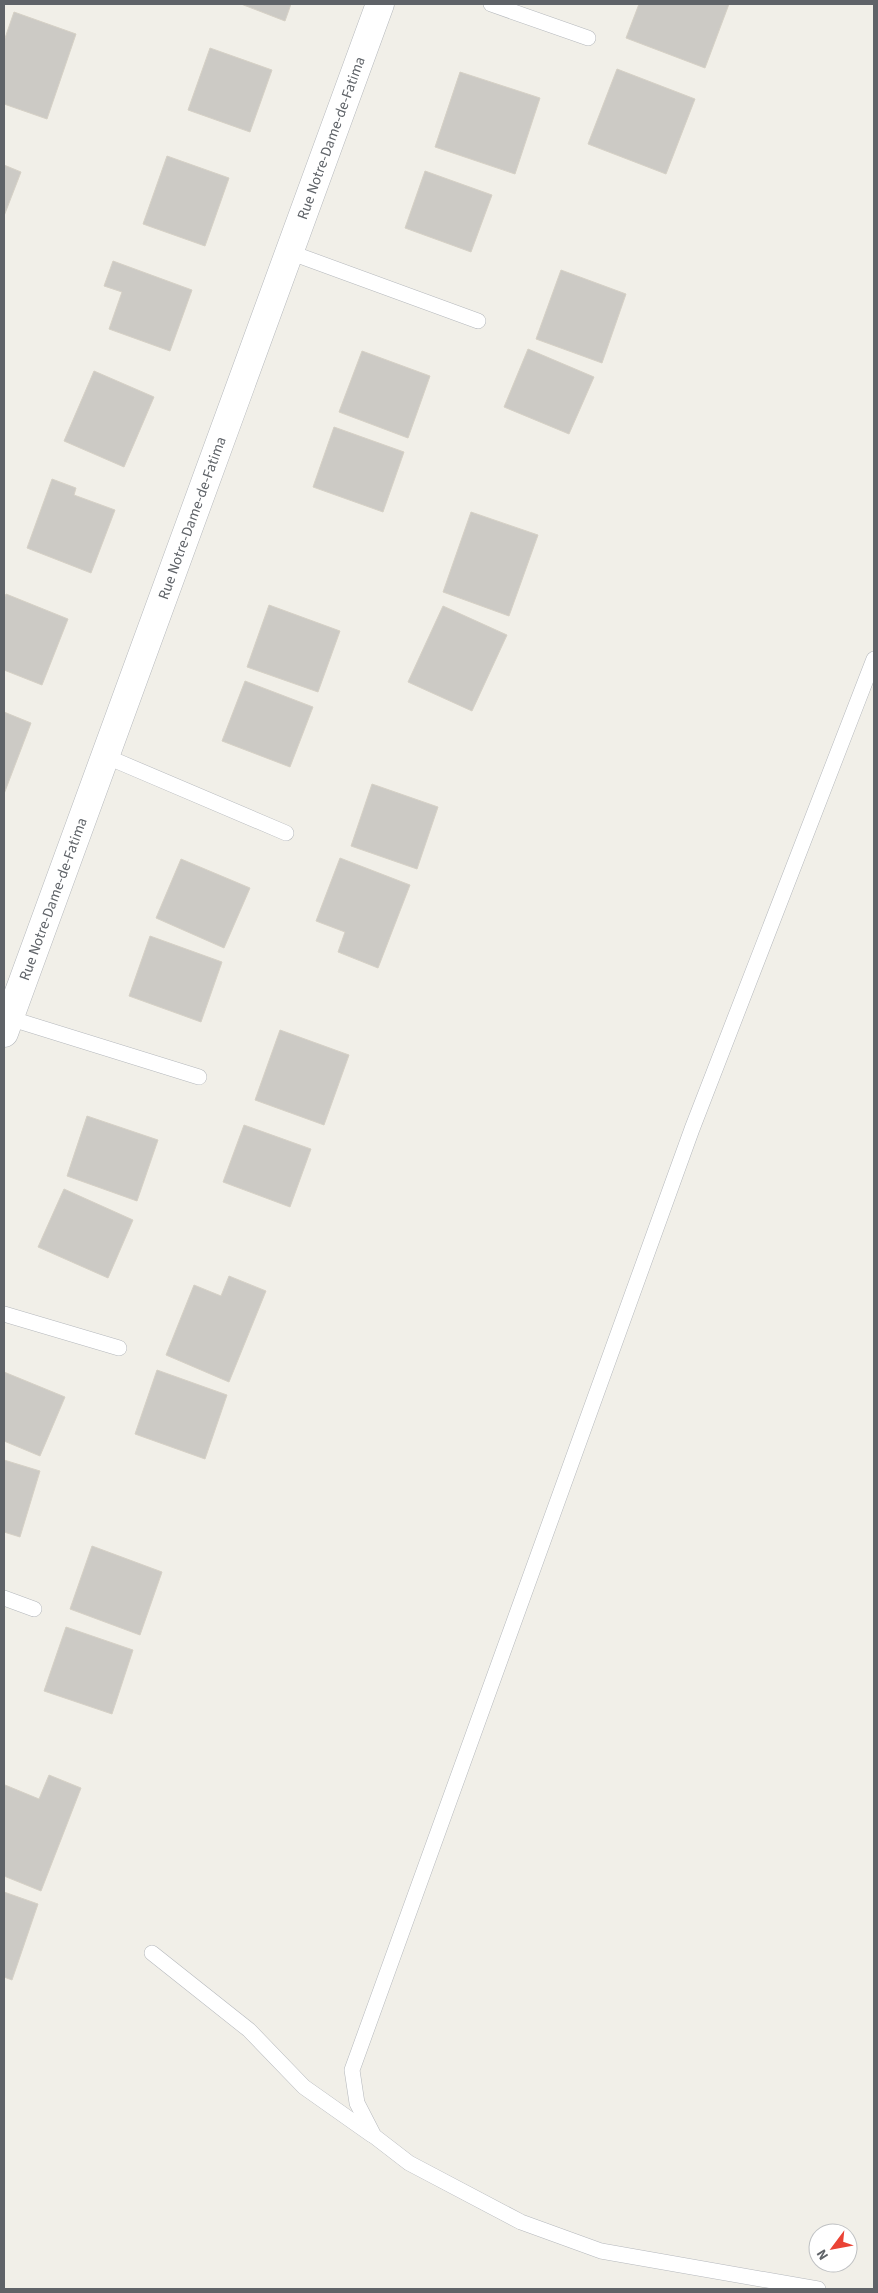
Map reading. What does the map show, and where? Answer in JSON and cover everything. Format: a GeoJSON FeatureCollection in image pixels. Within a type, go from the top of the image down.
{"type":"FeatureCollection","features":[{"type":"Feature","properties":{"kind":"street","name":"Rue Notre-Dame-de-Fatima"},"geometry":{"type":"LineString","coordinates":[[6,1025],[380,4]]}},
{"type":"Feature","properties":{"kind":"lane"},"geometry":{"type":"LineString","coordinates":[[491,4],[588,38]]}},
{"type":"Feature","properties":{"kind":"lane"},"geometry":{"type":"LineString","coordinates":[[289,252],[478,321]]}},
{"type":"Feature","properties":{"kind":"lane"},"geometry":{"type":"LineString","coordinates":[[374,2136],[357,2103],[352,2070],[692,1130],[874,659]]}},
{"type":"Feature","properties":{"kind":"lane"},"geometry":{"type":"LineString","coordinates":[[105,756],[286,833]]}},
{"type":"Feature","properties":{"kind":"lane"},"geometry":{"type":"LineString","coordinates":[[6,1025],[199,1077]]}},
{"type":"Feature","properties":{"kind":"lane"},"geometry":{"type":"LineString","coordinates":[[4,1314],[119,1348]]}},
{"type":"Feature","properties":{"kind":"lane"},"geometry":{"type":"LineString","coordinates":[[4,1598],[34,1610]]}},
{"type":"Feature","properties":{"kind":"lane"},"geometry":{"type":"LineString","coordinates":[[152,1953],[249,2030],[304,2087],[409,2163],[521,2222],[601,2251],[818,2289]]}},
{"type":"Feature","properties":{"kind":"building"},"geometry":{"type":"Polygon","coordinates":[[[241,4],[291,4],[285,21],[241,4]]]}},
{"type":"Feature","properties":{"kind":"building"},"geometry":{"type":"Polygon","coordinates":[[[639,4],[729,4],[705,68],[626,38],[639,4]]]}},
{"type":"Feature","properties":{"kind":"building"},"geometry":{"type":"Polygon","coordinates":[[[14,12],[76,34],[47,119],[4,104],[4,41],[14,12]]]}},
{"type":"Feature","properties":{"kind":"building"},"geometry":{"type":"Polygon","coordinates":[[[210,48],[272,70],[250,132],[188,110],[210,48]]]}},
{"type":"Feature","properties":{"kind":"building"},"geometry":{"type":"Polygon","coordinates":[[[617,69],[695,99],[666,174],[588,144],[617,69]]]}},
{"type":"Feature","properties":{"kind":"building"},"geometry":{"type":"Polygon","coordinates":[[[460,72],[540,98],[515,174],[435,147],[460,72]]]}},
{"type":"Feature","properties":{"kind":"building"},"geometry":{"type":"Polygon","coordinates":[[[167,156],[229,178],[205,246],[143,224],[167,156]]]}},
{"type":"Feature","properties":{"kind":"building"},"geometry":{"type":"Polygon","coordinates":[[[4,165],[21,172],[4,216],[4,165]]]}},
{"type":"Feature","properties":{"kind":"building"},"geometry":{"type":"Polygon","coordinates":[[[425,171],[492,195],[471,252],[405,228],[425,171]]]}},
{"type":"Feature","properties":{"kind":"building"},"geometry":{"type":"Polygon","coordinates":[[[113,261],[192,290],[170,351],[109,329],[122,292],[104,286],[113,261]]]}},
{"type":"Feature","properties":{"kind":"building"},"geometry":{"type":"Polygon","coordinates":[[[561,270],[626,294],[602,363],[536,339],[561,270]]]}},
{"type":"Feature","properties":{"kind":"building"},"geometry":{"type":"Polygon","coordinates":[[[528,349],[594,377],[569,434],[504,407],[528,349]]]}},
{"type":"Feature","properties":{"kind":"building"},"geometry":{"type":"Polygon","coordinates":[[[362,351],[430,376],[408,438],[339,412],[362,351]]]}},
{"type":"Feature","properties":{"kind":"building"},"geometry":{"type":"Polygon","coordinates":[[[94,371],[154,397],[124,467],[64,441],[94,371]]]}},
{"type":"Feature","properties":{"kind":"building"},"geometry":{"type":"Polygon","coordinates":[[[334,427],[404,452],[383,512],[313,487],[334,427]]]}},
{"type":"Feature","properties":{"kind":"building"},"geometry":{"type":"Polygon","coordinates":[[[52,479],[76,488],[74,495],[115,510],[91,573],[27,548],[52,479]]]}},
{"type":"Feature","properties":{"kind":"building"},"geometry":{"type":"Polygon","coordinates":[[[471,512],[538,535],[509,616],[443,592],[471,512]]]}},
{"type":"Feature","properties":{"kind":"building"},"geometry":{"type":"Polygon","coordinates":[[[6,594],[68,619],[42,685],[4,670],[4,599],[6,594]]]}},
{"type":"Feature","properties":{"kind":"building"},"geometry":{"type":"Polygon","coordinates":[[[269,605],[340,631],[318,692],[247,667],[269,605]]]}},
{"type":"Feature","properties":{"kind":"building"},"geometry":{"type":"Polygon","coordinates":[[[443,606],[507,635],[472,711],[408,682],[443,606]]]}},
{"type":"Feature","properties":{"kind":"building"},"geometry":{"type":"Polygon","coordinates":[[[245,681],[313,707],[290,767],[222,741],[245,681]]]}},
{"type":"Feature","properties":{"kind":"building"},"geometry":{"type":"Polygon","coordinates":[[[4,712],[31,723],[4,794],[4,712]]]}},
{"type":"Feature","properties":{"kind":"building"},"geometry":{"type":"Polygon","coordinates":[[[372,784],[438,807],[417,869],[351,846],[372,784]]]}},
{"type":"Feature","properties":{"kind":"building"},"geometry":{"type":"Polygon","coordinates":[[[340,858],[410,885],[378,968],[338,952],[345,932],[316,921],[340,858]]]}},
{"type":"Feature","properties":{"kind":"building"},"geometry":{"type":"Polygon","coordinates":[[[181,859],[250,888],[224,948],[156,918],[181,859]]]}},
{"type":"Feature","properties":{"kind":"building"},"geometry":{"type":"Polygon","coordinates":[[[150,936],[222,962],[201,1022],[129,996],[150,936]]]}},
{"type":"Feature","properties":{"kind":"building"},"geometry":{"type":"Polygon","coordinates":[[[280,1030],[349,1055],[324,1125],[255,1100],[280,1030]]]}},
{"type":"Feature","properties":{"kind":"building"},"geometry":{"type":"Polygon","coordinates":[[[87,1116],[158,1140],[137,1201],[67,1176],[87,1116]]]}},
{"type":"Feature","properties":{"kind":"building"},"geometry":{"type":"Polygon","coordinates":[[[244,1125],[311,1149],[290,1207],[223,1182],[244,1125]]]}},
{"type":"Feature","properties":{"kind":"building"},"geometry":{"type":"Polygon","coordinates":[[[64,1189],[133,1220],[108,1278],[38,1247],[64,1189]]]}},
{"type":"Feature","properties":{"kind":"building"},"geometry":{"type":"Polygon","coordinates":[[[229,1276],[266,1291],[229,1382],[166,1355],[194,1285],[221,1296],[229,1276]]]}},
{"type":"Feature","properties":{"kind":"building"},"geometry":{"type":"Polygon","coordinates":[[[157,1370],[227,1395],[205,1459],[135,1434],[157,1370]]]}},
{"type":"Feature","properties":{"kind":"building"},"geometry":{"type":"Polygon","coordinates":[[[4,1372],[65,1397],[40,1456],[4,1441],[4,1372]]]}},
{"type":"Feature","properties":{"kind":"building"},"geometry":{"type":"Polygon","coordinates":[[[4,1460],[40,1471],[20,1537],[4,1532],[4,1460]]]}},
{"type":"Feature","properties":{"kind":"building"},"geometry":{"type":"Polygon","coordinates":[[[92,1546],[162,1572],[140,1635],[70,1609],[92,1546]]]}},
{"type":"Feature","properties":{"kind":"building"},"geometry":{"type":"Polygon","coordinates":[[[66,1627],[133,1650],[112,1714],[44,1691],[66,1627]]]}},
{"type":"Feature","properties":{"kind":"building"},"geometry":{"type":"Polygon","coordinates":[[[49,1775],[81,1788],[41,1891],[4,1876],[4,1788],[5,1785],[39,1799],[49,1775]]]}},
{"type":"Feature","properties":{"kind":"building"},"geometry":{"type":"Polygon","coordinates":[[[4,1892],[38,1904],[12,1980],[4,1977],[4,1892]]]}}]}
